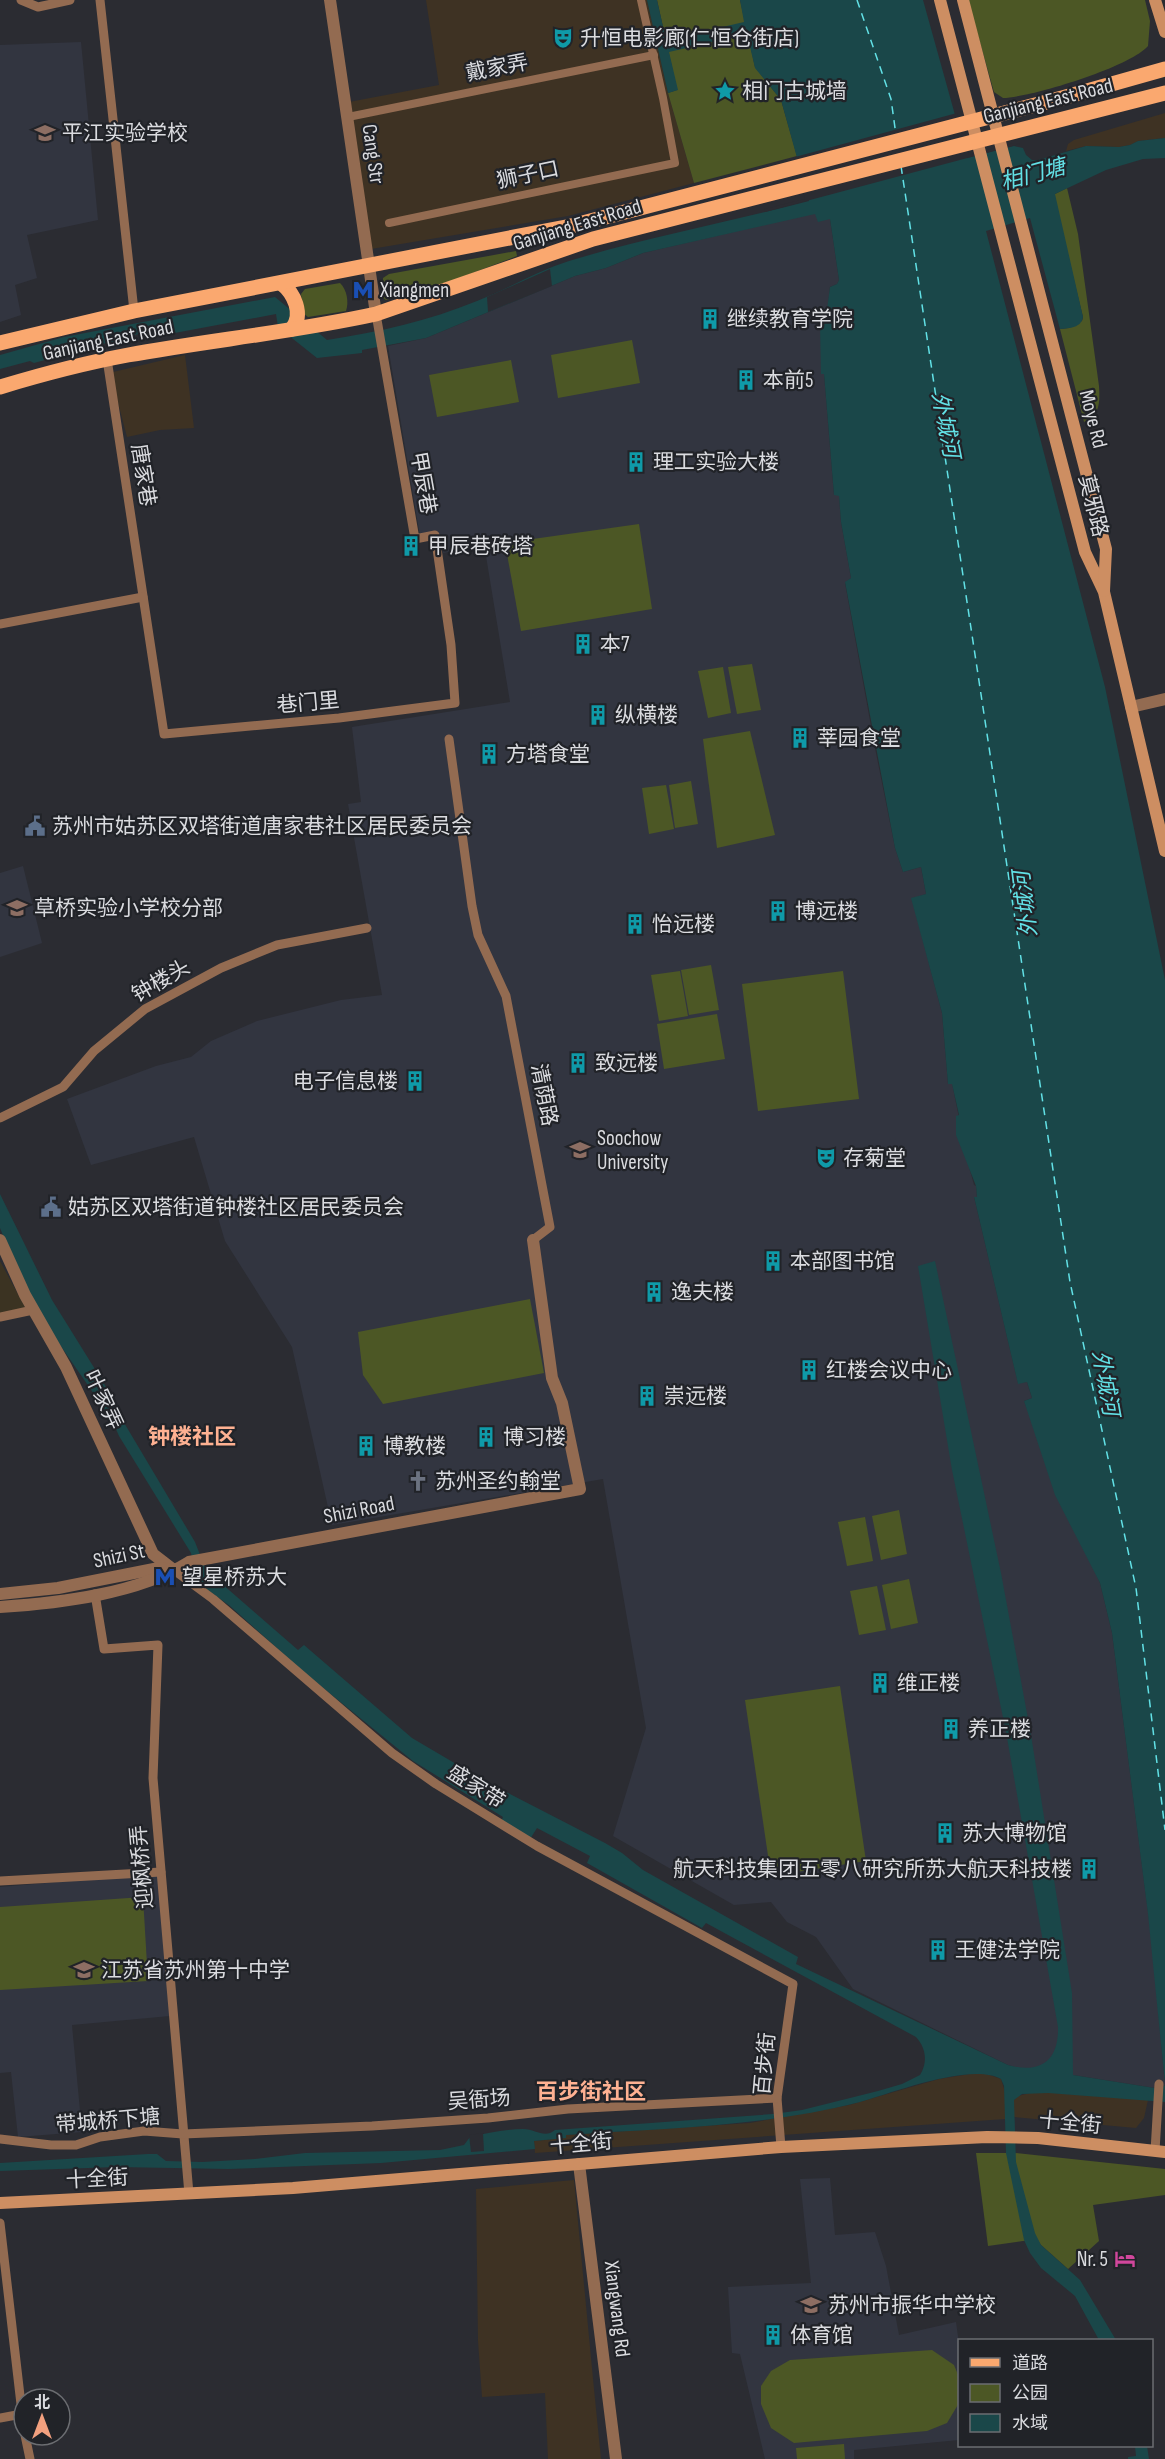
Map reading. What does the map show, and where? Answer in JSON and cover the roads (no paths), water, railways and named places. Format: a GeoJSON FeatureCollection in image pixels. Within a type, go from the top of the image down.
{"type":"FeatureCollection","features":[{"type":"Feature","properties":{"kind":"main road","name":"莫邪路"},"geometry":{"type":"LineString","coordinates":[[940,0],[1085,552],[1104,592]]}},
{"type":"Feature","properties":{"kind":"main road","name":"Moye Rd"},"geometry":{"type":"LineString","coordinates":[[963,0],[1057,353],[1106,549],[1104,592],[1165,851]]}},
{"type":"Feature","properties":{"kind":"main road"},"geometry":{"type":"LineString","coordinates":[[1155,0],[1165,32]]}},
{"type":"Feature","properties":{"kind":"main road","name":"Ganjiang East Road"},"geometry":{"type":"LineString","coordinates":[[0,343],[134,311],[571,226],[1165,69]]}},
{"type":"Feature","properties":{"kind":"main road","name":"Ganjiang East Road"},"geometry":{"type":"LineString","coordinates":[[0,387],[107,359],[325,324],[377,320],[593,239],[1165,93]]}},
{"type":"Feature","properties":{"kind":"main road"},"geometry":{"type":"LineString","coordinates":[[281,283],[291,291],[297,312],[298,320],[292,329]]}},
{"type":"Feature","properties":{"kind":"main road","name":"十全街"},"geometry":{"type":"LineString","coordinates":[[0,2204],[332,2185],[781,2147],[1001,2137],[1161,2152]]}},
{"type":"Feature","properties":{"kind":"street"},"geometry":{"type":"LineString","coordinates":[[21,0],[38,7],[70,0]]}},
{"type":"Feature","properties":{"kind":"street"},"geometry":{"type":"LineString","coordinates":[[100,0],[134,311]]}},
{"type":"Feature","properties":{"kind":"street","name":"Cang Str"},"geometry":{"type":"LineString","coordinates":[[330,0],[377,320]]}},
{"type":"Feature","properties":{"kind":"street"},"geometry":{"type":"LineString","coordinates":[[641,0],[654,55]]}},
{"type":"Feature","properties":{"kind":"street","name":"戴家弄"},"geometry":{"type":"LineString","coordinates":[[348,117],[654,55]]}},
{"type":"Feature","properties":{"kind":"street","name":"狮子口"},"geometry":{"type":"LineString","coordinates":[[389,223],[675,163],[654,55]]}},
{"type":"Feature","properties":{"kind":"street","name":"甲辰巷"},"geometry":{"type":"LineString","coordinates":[[377,320],[415,539],[435,535],[451,645],[455,703]]}},
{"type":"Feature","properties":{"kind":"street","name":"唐家巷"},"geometry":{"type":"LineString","coordinates":[[107,359],[164,734]]}},
{"type":"Feature","properties":{"kind":"street"},"geometry":{"type":"LineString","coordinates":[[0,624],[143,597]]}},
{"type":"Feature","properties":{"kind":"street"},"geometry":{"type":"LineString","coordinates":[[1131,707],[1165,699]]}},
{"type":"Feature","properties":{"kind":"street","name":"巷门里"},"geometry":{"type":"LineString","coordinates":[[164,734],[339,718],[455,703]]}},
{"type":"Feature","properties":{"kind":"street","name":"清荫路"},"geometry":{"type":"LineString","coordinates":[[175,1571],[189,1562],[580,1489],[562,1403],[552,1378],[533,1240],[550,1227],[506,996],[478,935],[449,739]]}},
{"type":"Feature","properties":{"kind":"street","name":"钟楼头"},"geometry":{"type":"LineString","coordinates":[[0,1118],[63,1087],[94,1051],[145,1009],[221,968],[277,945],[367,928]]}},
{"type":"Feature","properties":{"kind":"street","name":"叶家弄"},"geometry":{"type":"LineString","coordinates":[[0,1240],[33,1310],[66,1367],[153,1554],[175,1571]]}},
{"type":"Feature","properties":{"kind":"street"},"geometry":{"type":"LineString","coordinates":[[0,1317],[33,1310]]}},
{"type":"Feature","properties":{"kind":"street","name":"Shizi St"},"geometry":{"type":"LineString","coordinates":[[0,1594],[58,1588],[159,1568],[175,1571]]}},
{"type":"Feature","properties":{"kind":"street","name":"Shizi St"},"geometry":{"type":"LineString","coordinates":[[0,1607],[35,1604],[94,1594],[150,1581],[175,1571]]}},
{"type":"Feature","properties":{"kind":"street","name":"盛家带"},"geometry":{"type":"LineString","coordinates":[[175,1571],[213,1599],[392,1753],[436,1784],[537,1846],[793,1984]]}},
{"type":"Feature","properties":{"kind":"street","name":"迎枫桥弄"},"geometry":{"type":"LineString","coordinates":[[94,1594],[104,1649],[158,1645],[153,1778],[189,2194]]}},
{"type":"Feature","properties":{"kind":"street"},"geometry":{"type":"LineString","coordinates":[[0,1881],[161,1872]]}},
{"type":"Feature","properties":{"kind":"street","name":"百步街"},"geometry":{"type":"LineString","coordinates":[[781,2147],[780,2110],[777,2098],[793,1984]]}},
{"type":"Feature","properties":{"kind":"street"},"geometry":{"type":"LineString","coordinates":[[1160,2084],[1161,2152]]}},
{"type":"Feature","properties":{"kind":"street","name":"吴衙场"},"geometry":{"type":"LineString","coordinates":[[183,2133],[372,2126],[488,2118],[568,2109],[777,2098]]}},
{"type":"Feature","properties":{"kind":"street","name":"带城桥下塘"},"geometry":{"type":"LineString","coordinates":[[0,2139],[51,2145],[76,2145],[100,2138],[144,2131],[183,2133]]}},
{"type":"Feature","properties":{"kind":"street","name":"Xiangwang Rd"},"geometry":{"type":"LineString","coordinates":[[579,2164],[616,2459]]}},
{"type":"Feature","properties":{"kind":"street"},"geometry":{"type":"LineString","coordinates":[[0,2223],[19,2387]]}},
{"type":"Feature","properties":{"kind":"water"},"geometry":{"type":"Polygon","coordinates":[[[647,0],[657,0],[666,40],[744,22],[740,0],[923,0],[967,158],[1014,146],[1023,148],[1032,160],[1038,160],[1086,146],[1119,147],[1138,141],[1165,138],[1165,158],[1143,159],[1106,170],[1055,194],[1083,317],[1077,325],[1060,329],[1030,218],[986,231],[1105,687],[1165,980],[1165,2084],[1148,1914],[1112,1633],[1100,1583],[1055,1495],[1024,1401],[1032,1398],[1027,1382],[1018,1384],[974,1197],[977,1197],[976,1186],[956,1135],[956,1116],[959,1115],[952,1084],[948,1084],[942,1013],[911,898],[926,894],[921,867],[903,872],[895,848],[845,582],[851,578],[839,496],[834,495],[824,374],[821,374],[820,324],[825,324],[830,287],[837,284],[839,280],[830,219],[818,222],[815,214],[643,253],[606,268],[575,276],[426,338],[362,350],[362,353],[317,358],[278,327],[276,314],[148,338],[147,333],[118,337],[118,341],[74,349],[71,353],[34,363],[30,361],[0,369],[0,355],[64,337],[275,297],[327,340],[384,329],[459,308],[569,261],[629,244],[809,201],[781,100],[755,68],[747,34],[669,52],[678,90],[668,93],[647,0]]]}},
{"type":"Feature","properties":{"kind":"water"},"geometry":{"type":"Polygon","coordinates":[[[0,1194],[52,1300],[116,1403],[123,1421],[195,1542],[206,1570],[298,1650],[304,1645],[412,1738],[485,1781],[622,1853],[643,1870],[798,1957],[796,1964],[1008,2065],[1029,2068],[1038,2066],[1051,2056],[1055,2049],[1058,2027],[1006,1732],[952,1470],[918,1266],[935,1261],[1001,1573],[1031,1735],[1072,1993],[1073,2075],[1161,2089],[1165,2085],[1165,2102],[1048,2093],[1022,2094],[1014,2100],[1016,2162],[1035,2233],[1041,2245],[1080,2280],[1115,2339],[1098,2339],[1075,2296],[1041,2268],[1030,2253],[1024,2240],[1006,2153],[1004,2086],[1001,2079],[988,2075],[952,2076],[860,2102],[787,2117],[751,2122],[566,2135],[566,2138],[534,2141],[535,2149],[381,2163],[229,2169],[117,2167],[0,2171],[0,2163],[148,2154],[157,2154],[166,2161],[202,2162],[305,2153],[440,2150],[464,2145],[470,2137],[510,2130],[528,2129],[547,2134],[555,2130],[773,2114],[802,2110],[902,2084],[920,2075],[925,2060],[924,2050],[916,2037],[706,1923],[702,1928],[587,1863],[590,1856],[537,1828],[530,1839],[501,1822],[503,1817],[413,1761],[306,1674],[230,1606],[198,1583],[191,1553],[119,1436],[112,1420],[42,1319],[20,1277],[0,1228],[0,1194]]]}},
{"type":"Feature","properties":{"kind":"water"},"geometry":{"type":"Polygon","coordinates":[[[1135,2447],[1147,2447],[1149,2459],[1128,2459],[1128,2457],[1136,2456],[1135,2447]]]}},
{"type":"Feature","properties":{"kind":"place","name":"升恒电影廊(仁恒仓街店)"},"geometry":{"type":"Point","coordinates":[563,38]}},
{"type":"Feature","properties":{"kind":"place","name":"相门古城墙"},"geometry":{"type":"Point","coordinates":[725,91]}},
{"type":"Feature","properties":{"kind":"place","name":"平江实验学校"},"geometry":{"type":"Point","coordinates":[45,133]}},
{"type":"Feature","properties":{"kind":"place","name":"Xiangmen"},"geometry":{"type":"Point","coordinates":[363,290]}},
{"type":"Feature","properties":{"kind":"place","name":"继续教育学院"},"geometry":{"type":"Point","coordinates":[710,319]}},
{"type":"Feature","properties":{"kind":"place","name":"本前5"},"geometry":{"type":"Point","coordinates":[746,380]}},
{"type":"Feature","properties":{"kind":"place","name":"理工实验大楼"},"geometry":{"type":"Point","coordinates":[636,462]}},
{"type":"Feature","properties":{"kind":"place","name":"甲辰巷砖塔"},"geometry":{"type":"Point","coordinates":[411,546]}},
{"type":"Feature","properties":{"kind":"place","name":"本7"},"geometry":{"type":"Point","coordinates":[583,644]}},
{"type":"Feature","properties":{"kind":"place","name":"纵横楼"},"geometry":{"type":"Point","coordinates":[598,715]}},
{"type":"Feature","properties":{"kind":"place","name":"莘园食堂"},"geometry":{"type":"Point","coordinates":[800,738]}},
{"type":"Feature","properties":{"kind":"place","name":"方塔食堂"},"geometry":{"type":"Point","coordinates":[489,754]}},
{"type":"Feature","properties":{"kind":"place","name":"苏州市姑苏区双塔街道唐家巷社区居民委员会"},"geometry":{"type":"Point","coordinates":[35,826]}},
{"type":"Feature","properties":{"kind":"place","name":"草桥实验小学校分部"},"geometry":{"type":"Point","coordinates":[17,908]}},
{"type":"Feature","properties":{"kind":"place","name":"博远楼"},"geometry":{"type":"Point","coordinates":[778,911]}},
{"type":"Feature","properties":{"kind":"place","name":"怡远楼"},"geometry":{"type":"Point","coordinates":[635,924]}},
{"type":"Feature","properties":{"kind":"place","name":"致远楼"},"geometry":{"type":"Point","coordinates":[578,1063]}},
{"type":"Feature","properties":{"kind":"place","name":"电子信息楼"},"geometry":{"type":"Point","coordinates":[415,1081]}},
{"type":"Feature","properties":{"kind":"place","name":"Soochow University"},"geometry":{"type":"Point","coordinates":[580,1150]}},
{"type":"Feature","properties":{"kind":"place","name":"存菊堂"},"geometry":{"type":"Point","coordinates":[826,1158]}},
{"type":"Feature","properties":{"kind":"place","name":"姑苏区双塔街道钟楼社区居民委员会"},"geometry":{"type":"Point","coordinates":[51,1207]}},
{"type":"Feature","properties":{"kind":"place","name":"本部图书馆"},"geometry":{"type":"Point","coordinates":[773,1261]}},
{"type":"Feature","properties":{"kind":"place","name":"逸夫楼"},"geometry":{"type":"Point","coordinates":[654,1292]}},
{"type":"Feature","properties":{"kind":"place","name":"红楼会议中心"},"geometry":{"type":"Point","coordinates":[809,1370]}},
{"type":"Feature","properties":{"kind":"place","name":"崇远楼"},"geometry":{"type":"Point","coordinates":[647,1396]}},
{"type":"Feature","properties":{"kind":"place","name":"博习楼"},"geometry":{"type":"Point","coordinates":[486,1437]}},
{"type":"Feature","properties":{"kind":"place","name":"博教楼"},"geometry":{"type":"Point","coordinates":[366,1446]}},
{"type":"Feature","properties":{"kind":"place","name":"苏州圣约翰堂"},"geometry":{"type":"Point","coordinates":[418,1481]}},
{"type":"Feature","properties":{"kind":"place","name":"望星桥苏大"},"geometry":{"type":"Point","coordinates":[165,1577]}},
{"type":"Feature","properties":{"kind":"place","name":"维正楼"},"geometry":{"type":"Point","coordinates":[880,1683]}},
{"type":"Feature","properties":{"kind":"place","name":"养正楼"},"geometry":{"type":"Point","coordinates":[951,1729]}},
{"type":"Feature","properties":{"kind":"place","name":"苏大博物馆"},"geometry":{"type":"Point","coordinates":[945,1833]}},
{"type":"Feature","properties":{"kind":"place","name":"航天科技集团五零八研究所苏大航天科技楼"},"geometry":{"type":"Point","coordinates":[1089,1869]}},
{"type":"Feature","properties":{"kind":"place","name":"王健法学院"},"geometry":{"type":"Point","coordinates":[938,1950]}},
{"type":"Feature","properties":{"kind":"place","name":"江苏省苏州第十中学"},"geometry":{"type":"Point","coordinates":[84,1970]}},
{"type":"Feature","properties":{"kind":"place","name":"Nr. 5"},"geometry":{"type":"Point","coordinates":[1125,2259]}},
{"type":"Feature","properties":{"kind":"place","name":"苏州市振华中学校"},"geometry":{"type":"Point","coordinates":[811,2305]}},
{"type":"Feature","properties":{"kind":"place","name":"体育馆"},"geometry":{"type":"Point","coordinates":[773,2335]}},
{"type":"Feature","properties":{"kind":"district","name":"钟楼社区"},"geometry":{"type":"Point","coordinates":[192,1437]}},
{"type":"Feature","properties":{"kind":"district","name":"百步街社区"},"geometry":{"type":"Point","coordinates":[591,2092]}},
{"type":"Feature","properties":{"kind":"water label","name":"相门塘"},"geometry":{"type":"Point","coordinates":[1033,175]}},
{"type":"Feature","properties":{"kind":"water label","name":"外城河"},"geometry":{"type":"Point","coordinates":[945,425]}},
{"type":"Feature","properties":{"kind":"water label","name":"外城河"},"geometry":{"type":"Point","coordinates":[1026,904]}},
{"type":"Feature","properties":{"kind":"water label","name":"外城河"},"geometry":{"type":"Point","coordinates":[1105,1383]}}]}
